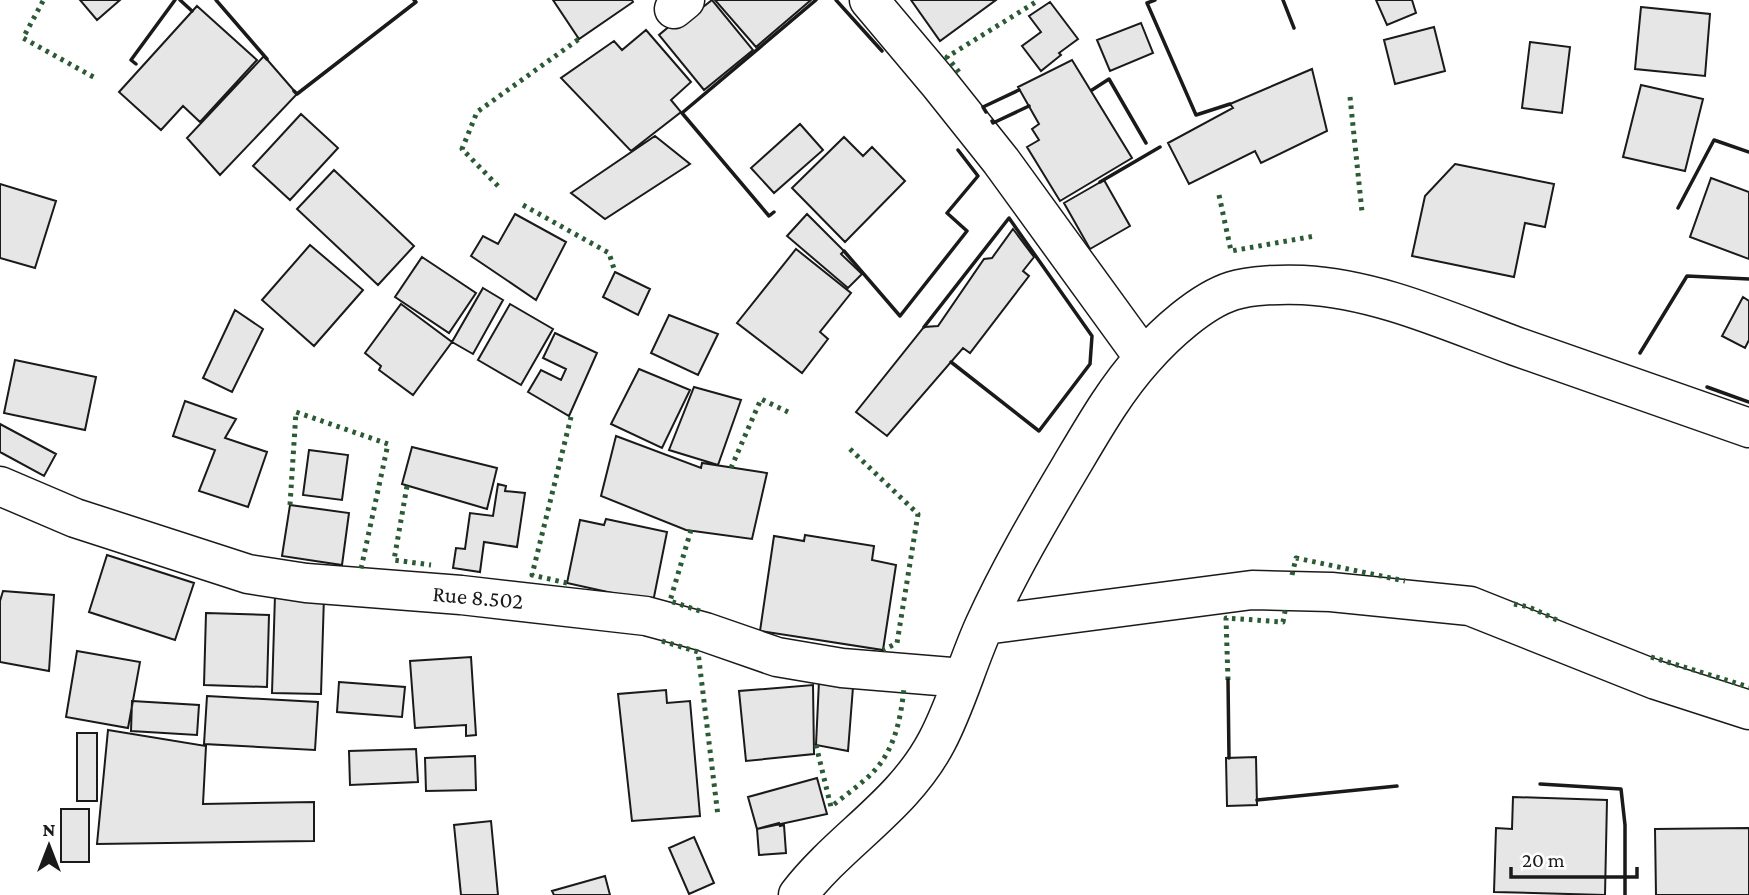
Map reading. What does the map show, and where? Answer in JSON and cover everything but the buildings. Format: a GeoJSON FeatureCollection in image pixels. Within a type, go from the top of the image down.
{"type":"FeatureCollection","features":[{"type":"Feature","properties":{"kind":"street"},"geometry":{"type":"LineString","coordinates":[[869,0],[1001,161],[1144,358]]}},
{"type":"Feature","properties":{"kind":"street"},"geometry":{"type":"LineString","coordinates":[[798,895],[912,780],[938,740],[985,625],[1052,498],[1098,421],[1144,358],[1196,311],[1232,291],[1282,285],[1342,289],[1402,304],[1749,428]]}},
{"type":"Feature","properties":{"kind":"street","name":"Rue 8.502"},"geometry":{"type":"LineString","coordinates":[[0,486],[75,518],[248,574],[306,583],[461,595],[646,616],[705,632],[777,657],[842,668],[963,678]]}},
{"type":"Feature","properties":{"kind":"street"},"geometry":{"type":"LineString","coordinates":[[985,625],[1252,590],[1331,592],[1470,606],[1656,680],[1749,710]]}},
{"type":"Feature","properties":{"kind":"hedge"},"geometry":{"type":"LineString","coordinates":[[959,72],[947,57],[1039,0]]}},
{"type":"Feature","properties":{"kind":"hedge"},"geometry":{"type":"LineString","coordinates":[[43,1],[23,38],[97,79]]}},
{"type":"Feature","properties":{"kind":"hedge"},"geometry":{"type":"LineString","coordinates":[[498,186],[462,149],[477,112],[579,39]]}},
{"type":"Feature","properties":{"kind":"hedge"},"geometry":{"type":"LineString","coordinates":[[1350,97],[1362,212]]}},
{"type":"Feature","properties":{"kind":"hedge"},"geometry":{"type":"LineString","coordinates":[[1219,195],[1231,251],[1315,236]]}},
{"type":"Feature","properties":{"kind":"hedge"},"geometry":{"type":"LineString","coordinates":[[523,205],[609,253],[615,272]]}},
{"type":"Feature","properties":{"kind":"hedge"},"geometry":{"type":"LineString","coordinates":[[731,468],[761,399],[788,412]]}},
{"type":"Feature","properties":{"kind":"hedge"},"geometry":{"type":"LineString","coordinates":[[290,505],[296,412],[388,444],[361,569]]}},
{"type":"Feature","properties":{"kind":"hedge"},"geometry":{"type":"LineString","coordinates":[[567,583],[532,575],[571,417]]}},
{"type":"Feature","properties":{"kind":"hedge"},"geometry":{"type":"LineString","coordinates":[[850,449],[918,514],[897,643],[883,650]]}},
{"type":"Feature","properties":{"kind":"hedge"},"geometry":{"type":"LineString","coordinates":[[407,486],[394,560],[431,565]]}},
{"type":"Feature","properties":{"kind":"hedge"},"geometry":{"type":"LineString","coordinates":[[691,530],[670,601],[700,611]]}},
{"type":"Feature","properties":{"kind":"hedge"},"geometry":{"type":"LineString","coordinates":[[1292,575],[1296,558],[1405,581]]}},
{"type":"Feature","properties":{"kind":"hedge"},"geometry":{"type":"LineString","coordinates":[[1514,604],[1529,607],[1557,620]]}},
{"type":"Feature","properties":{"kind":"hedge"},"geometry":{"type":"LineString","coordinates":[[1228,680],[1226,618],[1283,622],[1286,606]]}},
{"type":"Feature","properties":{"kind":"hedge"},"geometry":{"type":"LineString","coordinates":[[662,641],[698,652],[718,816]]}},
{"type":"Feature","properties":{"kind":"hedge"},"geometry":{"type":"LineString","coordinates":[[1651,657],[1749,687]]}},
{"type":"Feature","properties":{"kind":"hedge"},"geometry":{"type":"LineString","coordinates":[[816,745],[831,807],[869,776],[887,753],[899,721],[904,688]]}},
{"type":"Feature","properties":{"kind":"wall"},"geometry":{"type":"LineString","coordinates":[[136,64],[131,60],[175,0]]}},
{"type":"Feature","properties":{"kind":"wall"},"geometry":{"type":"LineString","coordinates":[[180,0],[192,11]]}},
{"type":"Feature","properties":{"kind":"wall"},"geometry":{"type":"LineString","coordinates":[[216,0],[267,59]]}},
{"type":"Feature","properties":{"kind":"wall"},"geometry":{"type":"LineString","coordinates":[[294,91],[297,94],[416,2],[414,0]]}},
{"type":"Feature","properties":{"kind":"wall"},"geometry":{"type":"LineString","coordinates":[[774,212],[769,216],[682,113],[816,0]]}},
{"type":"Feature","properties":{"kind":"wall"},"geometry":{"type":"LineString","coordinates":[[836,0],[882,51]]}},
{"type":"Feature","properties":{"kind":"wall"},"geometry":{"type":"LineString","coordinates":[[1155,0],[1147,3],[1196,115],[1230,104]]}},
{"type":"Feature","properties":{"kind":"wall"},"geometry":{"type":"LineString","coordinates":[[1283,0],[1294,28]]}},
{"type":"Feature","properties":{"kind":"wall"},"geometry":{"type":"LineString","coordinates":[[1092,90],[1109,79],[1146,143]]}},
{"type":"Feature","properties":{"kind":"wall"},"geometry":{"type":"LineString","coordinates":[[986,112],[983,107],[1019,90]]}},
{"type":"Feature","properties":{"kind":"wall"},"geometry":{"type":"LineString","coordinates":[[992,121],[993,123],[1029,106]]}},
{"type":"Feature","properties":{"kind":"wall"},"geometry":{"type":"LineString","coordinates":[[1678,208],[1714,140],[1749,152]]}},
{"type":"Feature","properties":{"kind":"wall"},"geometry":{"type":"LineString","coordinates":[[1100,182],[1160,147]]}},
{"type":"Feature","properties":{"kind":"wall"},"geometry":{"type":"LineString","coordinates":[[844,251],[900,316],[967,231],[947,213],[978,176],[958,150]]}},
{"type":"Feature","properties":{"kind":"wall"},"geometry":{"type":"LineString","coordinates":[[924,327],[1009,218],[1092,336],[1090,364],[1039,431],[951,362]]}},
{"type":"Feature","properties":{"kind":"wall"},"geometry":{"type":"LineString","coordinates":[[1640,353],[1687,276],[1749,279]]}},
{"type":"Feature","properties":{"kind":"wall"},"geometry":{"type":"LineString","coordinates":[[1707,387],[1749,402]]}},
{"type":"Feature","properties":{"kind":"wall"},"geometry":{"type":"LineString","coordinates":[[1228,680],[1229,758]]}},
{"type":"Feature","properties":{"kind":"wall"},"geometry":{"type":"LineString","coordinates":[[1540,784],[1621,789],[1625,825],[1625,895]]}},
{"type":"Feature","properties":{"kind":"wall"},"geometry":{"type":"LineString","coordinates":[[1257,800],[1397,786]]}}]}
